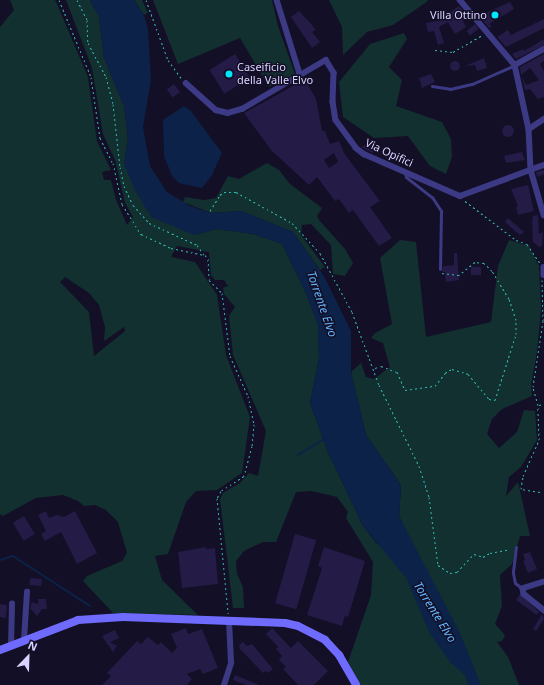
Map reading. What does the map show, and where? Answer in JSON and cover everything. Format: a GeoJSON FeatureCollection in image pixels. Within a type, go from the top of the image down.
{"type":"FeatureCollection","features":[{"type":"Feature","properties":{"kind":"street"},"geometry":{"type":"LineString","coordinates":[[277,0],[300,74]]}},
{"type":"Feature","properties":{"kind":"street"},"geometry":{"type":"LineString","coordinates":[[460,0],[515,65],[529,129],[531,170],[544,215]]}},
{"type":"Feature","properties":{"kind":"street"},"geometry":{"type":"LineString","coordinates":[[515,65],[544,49]]}},
{"type":"Feature","properties":{"kind":"street","name":"Via Opifici"},"geometry":{"type":"LineString","coordinates":[[186,83],[216,110],[228,113],[242,108],[321,61],[330,63],[334,73],[334,114],[344,132],[356,148],[364,154],[458,196]]}},
{"type":"Feature","properties":{"kind":"street"},"geometry":{"type":"LineString","coordinates":[[529,129],[544,119]]}},
{"type":"Feature","properties":{"kind":"street"},"geometry":{"type":"LineString","coordinates":[[458,196],[544,165]]}},
{"type":"Feature","properties":{"kind":"street"},"geometry":{"type":"LineString","coordinates":[[544,266],[544,274]]}},
{"type":"Feature","properties":{"kind":"street"},"geometry":{"type":"LineString","coordinates":[[544,582],[523,589],[524,594],[544,610]]}},
{"type":"Feature","properties":{"kind":"street"},"geometry":{"type":"LineString","coordinates":[[24,640],[27,592]]}},
{"type":"Feature","properties":{"kind":"street"},"geometry":{"type":"LineString","coordinates":[[11,646],[12,604]]}},
{"type":"Feature","properties":{"kind":"street"},"geometry":{"type":"LineString","coordinates":[[0,650],[78,620],[123,617],[253,621],[298,626],[325,640],[339,655],[356,685]]}},
{"type":"Feature","properties":{"kind":"street"},"geometry":{"type":"LineString","coordinates":[[224,685],[231,658],[229,621]]}},
{"type":"Feature","properties":{"kind":"lane"},"geometry":{"type":"LineString","coordinates":[[432,86],[450,89],[472,84],[515,65]]}},
{"type":"Feature","properties":{"kind":"lane"},"geometry":{"type":"LineString","coordinates":[[405,172],[406,177],[432,197],[441,211],[440,269]]}},
{"type":"Feature","properties":{"kind":"lane"},"geometry":{"type":"LineString","coordinates":[[516,547],[513,573],[515,582],[523,589]]}},
{"type":"Feature","properties":{"kind":"path"},"geometry":{"type":"LineString","coordinates":[[59,0],[91,77],[100,138],[113,163],[122,204],[141,234],[171,248],[205,255]]}},
{"type":"Feature","properties":{"kind":"path"},"geometry":{"type":"LineString","coordinates":[[77,0],[87,20],[88,44],[106,77],[113,104],[120,167],[124,186],[133,205],[149,224],[197,245],[208,259],[209,280],[222,293],[230,356],[248,396],[254,424],[252,446],[244,476],[221,491],[217,498],[229,621]]}},
{"type":"Feature","properties":{"kind":"path"},"geometry":{"type":"LineString","coordinates":[[146,0],[168,60],[186,83]]}},
{"type":"Feature","properties":{"kind":"path"},"geometry":{"type":"LineString","coordinates":[[435,50],[453,52],[472,43],[486,32]]}},
{"type":"Feature","properties":{"kind":"path"},"geometry":{"type":"LineString","coordinates":[[210,211],[220,194],[224,192],[236,192],[292,223],[320,253],[352,312],[374,368],[379,386],[419,466],[429,497],[438,565],[450,573],[457,572],[474,554],[483,558],[490,553],[516,547]]}},
{"type":"Feature","properties":{"kind":"path"},"geometry":{"type":"LineString","coordinates":[[458,196],[516,240],[527,244],[544,266]]}},
{"type":"Feature","properties":{"kind":"path"},"geometry":{"type":"LineString","coordinates":[[374,368],[381,366],[397,372],[405,390],[435,386],[445,373],[452,369],[468,374],[489,400],[496,400],[516,334],[516,320],[509,299],[492,271],[484,263],[474,262],[459,275],[441,274],[440,269]]}},
{"type":"Feature","properties":{"kind":"path"},"geometry":{"type":"LineString","coordinates":[[540,492],[521,489],[523,476],[539,440],[538,405],[533,387],[543,321],[541,286],[544,274]]}},
{"type":"Feature","properties":{"kind":"path"},"geometry":{"type":"LineString","coordinates":[[538,405],[544,404]]}},
{"type":"Feature","properties":{"kind":"green space"},"geometry":{"type":"Polygon","coordinates":[[[10,0],[55,0],[88,77],[97,141],[111,170],[102,172],[104,180],[111,180],[116,200],[127,225],[133,217],[125,203],[115,160],[103,134],[92,68],[66,0],[90,0],[99,17],[104,58],[124,106],[128,139],[124,164],[194,235],[217,229],[253,234],[282,244],[305,291],[318,324],[319,358],[310,403],[327,450],[363,526],[377,544],[409,536],[399,516],[401,485],[366,435],[351,372],[361,363],[366,377],[374,379],[390,367],[383,343],[371,338],[375,333],[392,324],[380,258],[400,240],[416,242],[426,337],[491,322],[498,266],[509,240],[529,246],[539,266],[541,310],[537,352],[531,385],[532,396],[502,409],[492,419],[487,434],[499,448],[517,432],[524,410],[535,411],[537,440],[521,467],[509,477],[506,496],[518,482],[530,536],[520,536],[512,564],[500,575],[502,606],[495,624],[505,635],[502,641],[497,642],[508,657],[519,685],[360,685],[348,662],[371,595],[373,562],[346,518],[348,512],[337,497],[312,491],[296,492],[276,542],[263,542],[244,551],[236,561],[237,574],[243,587],[244,608],[233,608],[220,499],[223,493],[240,483],[249,473],[258,476],[266,431],[233,355],[229,316],[235,307],[224,294],[223,288],[228,286],[224,280],[215,280],[211,275],[209,252],[177,246],[171,257],[195,262],[217,295],[226,355],[250,417],[242,473],[217,490],[196,491],[186,502],[168,554],[155,556],[162,580],[198,615],[113,613],[83,581],[87,576],[122,561],[127,553],[118,522],[106,510],[95,505],[84,506],[78,501],[63,495],[36,498],[3,516],[0,514],[0,27],[14,10],[10,0]],[[65,277],[60,282],[89,312],[94,356],[125,331],[124,327],[104,341],[105,327],[99,305],[89,293],[65,277]]]}},
{"type":"Feature","properties":{"kind":"green space"},"geometry":{"type":"Polygon","coordinates":[[[134,0],[142,0],[148,13],[144,15],[134,0]]]}},
{"type":"Feature","properties":{"kind":"green space"},"geometry":{"type":"Polygon","coordinates":[[[153,0],[272,0],[278,26],[295,74],[269,87],[240,38],[178,64],[153,0]]]}},
{"type":"Feature","properties":{"kind":"green space"},"geometry":{"type":"Polygon","coordinates":[[[329,0],[428,1],[393,25],[367,32],[343,55],[342,27],[329,0]]]}},
{"type":"Feature","properties":{"kind":"green space"},"geometry":{"type":"Polygon","coordinates":[[[404,33],[407,39],[389,67],[402,80],[396,106],[442,122],[451,139],[452,157],[446,174],[430,166],[408,136],[374,138],[343,117],[339,82],[370,44],[404,33]]]}},
{"type":"Feature","properties":{"kind":"green space"},"geometry":{"type":"Polygon","coordinates":[[[267,163],[279,170],[290,184],[322,208],[317,216],[319,220],[345,249],[353,263],[345,276],[333,274],[331,245],[311,224],[302,225],[301,235],[325,267],[320,270],[293,232],[241,211],[211,213],[183,202],[185,197],[204,200],[216,198],[228,176],[239,179],[267,163]]]}},
{"type":"Feature","properties":{"kind":"water","name":"Torrente Elvo"},"geometry":{"type":"Polygon","coordinates":[[[90,0],[134,0],[144,15],[148,29],[151,80],[143,127],[150,166],[167,192],[190,206],[211,213],[241,211],[293,232],[324,276],[351,331],[351,372],[366,435],[401,485],[399,516],[460,633],[481,685],[468,685],[465,675],[451,663],[430,634],[406,578],[363,526],[327,450],[310,403],[319,358],[318,324],[305,291],[282,244],[253,234],[217,229],[194,235],[151,217],[135,190],[124,164],[128,139],[124,106],[104,58],[99,17],[90,0]]]}},
{"type":"Feature","properties":{"kind":"water"},"geometry":{"type":"Polygon","coordinates":[[[184,106],[191,111],[222,153],[212,175],[202,188],[179,183],[172,176],[164,156],[163,120],[184,106]]]}},
{"type":"Feature","properties":{"kind":"building","name":"Villa Ottino"},"geometry":{"type":"Polygon","coordinates":[[[510,2],[514,9],[489,24],[492,26],[489,28],[479,16],[510,2]]]}},
{"type":"Feature","properties":{"kind":"building"},"geometry":{"type":"Polygon","coordinates":[[[459,6],[468,16],[463,21],[466,27],[455,34],[448,22],[439,27],[444,43],[438,45],[434,31],[428,32],[426,23],[437,21],[459,6]]]}},
{"type":"Feature","properties":{"kind":"building"},"geometry":{"type":"Polygon","coordinates":[[[299,11],[316,30],[312,32],[320,42],[312,48],[291,17],[299,11]]]}},
{"type":"Feature","properties":{"kind":"building"},"geometry":{"type":"Polygon","coordinates":[[[544,19],[544,28],[506,47],[497,37],[508,30],[511,35],[544,19]]]}},
{"type":"Feature","properties":{"kind":"building"},"geometry":{"type":"Polygon","coordinates":[[[475,24],[479,29],[470,36],[466,31],[475,24]]]}},
{"type":"Feature","properties":{"kind":"building"},"geometry":{"type":"Polygon","coordinates":[[[544,39],[544,45],[516,59],[512,54],[523,49],[524,51],[544,39]]]}},
{"type":"Feature","properties":{"kind":"building","name":"Caseificio della Valle Elvo"},"geometry":{"type":"Polygon","coordinates":[[[235,54],[250,78],[224,94],[210,70],[235,54]]]}},
{"type":"Feature","properties":{"kind":"building"},"geometry":{"type":"Polygon","coordinates":[[[544,54],[544,61],[540,64],[544,71],[544,97],[538,99],[530,89],[525,90],[522,76],[526,85],[539,80],[530,68],[521,75],[520,67],[544,54]]]}},
{"type":"Feature","properties":{"kind":"building"},"geometry":{"type":"Polygon","coordinates":[[[484,58],[487,68],[477,71],[475,65],[465,66],[484,58]]]}},
{"type":"Feature","properties":{"kind":"building"},"geometry":{"type":"Polygon","coordinates":[[[453,61],[457,61],[459,62],[459,70],[453,71],[450,68],[450,64],[453,61]]]}},
{"type":"Feature","properties":{"kind":"building"},"geometry":{"type":"Polygon","coordinates":[[[431,74],[435,82],[422,88],[419,78],[431,74]]]}},
{"type":"Feature","properties":{"kind":"building"},"geometry":{"type":"Polygon","coordinates":[[[311,76],[314,80],[308,85],[316,99],[322,131],[325,131],[330,144],[339,141],[344,153],[380,201],[370,207],[392,238],[379,246],[353,210],[349,213],[339,199],[335,201],[317,177],[309,185],[271,150],[244,113],[311,76]],[[334,153],[324,160],[329,168],[338,162],[334,153]]]}},
{"type":"Feature","properties":{"kind":"building"},"geometry":{"type":"Polygon","coordinates":[[[174,84],[180,92],[173,97],[167,89],[174,84]]]}},
{"type":"Feature","properties":{"kind":"building"},"geometry":{"type":"Polygon","coordinates":[[[510,125],[513,126],[513,136],[506,137],[503,136],[502,129],[503,126],[510,125]]]}},
{"type":"Feature","properties":{"kind":"building"},"geometry":{"type":"Polygon","coordinates":[[[368,144],[376,147],[373,153],[361,147],[368,144]]]}},
{"type":"Feature","properties":{"kind":"building"},"geometry":{"type":"Polygon","coordinates":[[[522,152],[525,160],[506,163],[504,156],[522,152]]]}},
{"type":"Feature","properties":{"kind":"building"},"geometry":{"type":"Polygon","coordinates":[[[544,170],[544,174],[537,177],[536,172],[544,170]]]}},
{"type":"Feature","properties":{"kind":"building"},"geometry":{"type":"Polygon","coordinates":[[[528,185],[534,211],[518,215],[516,207],[518,206],[511,189],[528,185]]]}},
{"type":"Feature","properties":{"kind":"building"},"geometry":{"type":"Polygon","coordinates":[[[538,215],[539,234],[543,232],[542,246],[539,247],[533,242],[532,222],[533,216],[538,215]]]}},
{"type":"Feature","properties":{"kind":"building"},"geometry":{"type":"Polygon","coordinates":[[[508,218],[524,232],[520,235],[515,231],[505,222],[508,218]]]}},
{"type":"Feature","properties":{"kind":"building"},"geometry":{"type":"Polygon","coordinates":[[[454,253],[457,253],[459,280],[446,282],[445,272],[442,272],[443,266],[454,265],[454,253]]]}},
{"type":"Feature","properties":{"kind":"building"},"geometry":{"type":"Polygon","coordinates":[[[471,267],[481,267],[481,275],[471,275],[471,267]]]}},
{"type":"Feature","properties":{"kind":"building"},"geometry":{"type":"Polygon","coordinates":[[[46,511],[49,518],[57,515],[64,517],[75,511],[97,553],[77,564],[61,532],[45,541],[41,534],[46,531],[38,515],[46,511]]]}},
{"type":"Feature","properties":{"kind":"building"},"geometry":{"type":"Polygon","coordinates":[[[24,516],[35,534],[24,541],[13,523],[24,516]]]}},
{"type":"Feature","properties":{"kind":"building"},"geometry":{"type":"Polygon","coordinates":[[[295,534],[316,540],[296,609],[275,603],[295,534]]]}},
{"type":"Feature","properties":{"kind":"building"},"geometry":{"type":"Polygon","coordinates":[[[206,547],[206,549],[215,548],[218,584],[182,588],[178,552],[206,547]]]}},
{"type":"Feature","properties":{"kind":"building"},"geometry":{"type":"Polygon","coordinates":[[[324,547],[365,561],[348,617],[345,616],[342,626],[307,615],[322,568],[318,566],[324,547]]]}},
{"type":"Feature","properties":{"kind":"building"},"geometry":{"type":"Polygon","coordinates":[[[530,552],[537,569],[528,573],[523,561],[525,560],[523,554],[530,552]]]}},
{"type":"Feature","properties":{"kind":"building"},"geometry":{"type":"Polygon","coordinates":[[[30,578],[42,579],[41,586],[29,585],[30,578]]]}},
{"type":"Feature","properties":{"kind":"building"},"geometry":{"type":"Polygon","coordinates":[[[520,594],[539,612],[537,615],[516,600],[520,594]]]}},
{"type":"Feature","properties":{"kind":"building"},"geometry":{"type":"Polygon","coordinates":[[[38,599],[46,599],[47,609],[42,609],[37,616],[30,608],[32,602],[38,604],[38,599]]]}},
{"type":"Feature","properties":{"kind":"building"},"geometry":{"type":"Polygon","coordinates":[[[0,604],[7,605],[6,618],[0,617],[0,604]]]}},
{"type":"Feature","properties":{"kind":"building"},"geometry":{"type":"Polygon","coordinates":[[[542,614],[544,619],[536,631],[533,629],[542,614]]]}},
{"type":"Feature","properties":{"kind":"building"},"geometry":{"type":"Polygon","coordinates":[[[186,628],[188,634],[202,629],[218,668],[203,674],[200,669],[187,674],[192,679],[187,685],[102,685],[111,676],[107,673],[137,641],[141,644],[148,637],[158,645],[161,642],[172,653],[177,648],[171,634],[186,628]]]}},
{"type":"Feature","properties":{"kind":"building"},"geometry":{"type":"Polygon","coordinates":[[[272,628],[291,648],[298,641],[328,671],[314,685],[298,685],[283,669],[286,667],[279,660],[282,656],[276,649],[278,647],[266,634],[272,628]]]}},
{"type":"Feature","properties":{"kind":"building"},"geometry":{"type":"Polygon","coordinates":[[[115,630],[119,638],[110,642],[117,646],[113,652],[102,636],[115,630]]]}},
{"type":"Feature","properties":{"kind":"building"},"geometry":{"type":"Polygon","coordinates":[[[243,642],[247,646],[252,644],[273,669],[268,673],[266,671],[263,673],[240,649],[239,645],[243,642]]]}},
{"type":"Feature","properties":{"kind":"building"},"geometry":{"type":"Polygon","coordinates":[[[235,675],[259,685],[246,685],[233,680],[235,675]]]}},
{"type":"Feature","properties":{"kind":"waterway"},"geometry":{"type":"LineString","coordinates":[[298,455],[324,439]]}},
{"type":"Feature","properties":{"kind":"waterway"},"geometry":{"type":"LineString","coordinates":[[0,560],[13,556],[90,606]]}},
{"type":"Feature","properties":{"kind":"place","name":"Villa Ottino"},"geometry":{"type":"Point","coordinates":[495,15]}},
{"type":"Feature","properties":{"kind":"place","name":"Caseificio della Valle Elvo"},"geometry":{"type":"Point","coordinates":[229,74]}}]}
